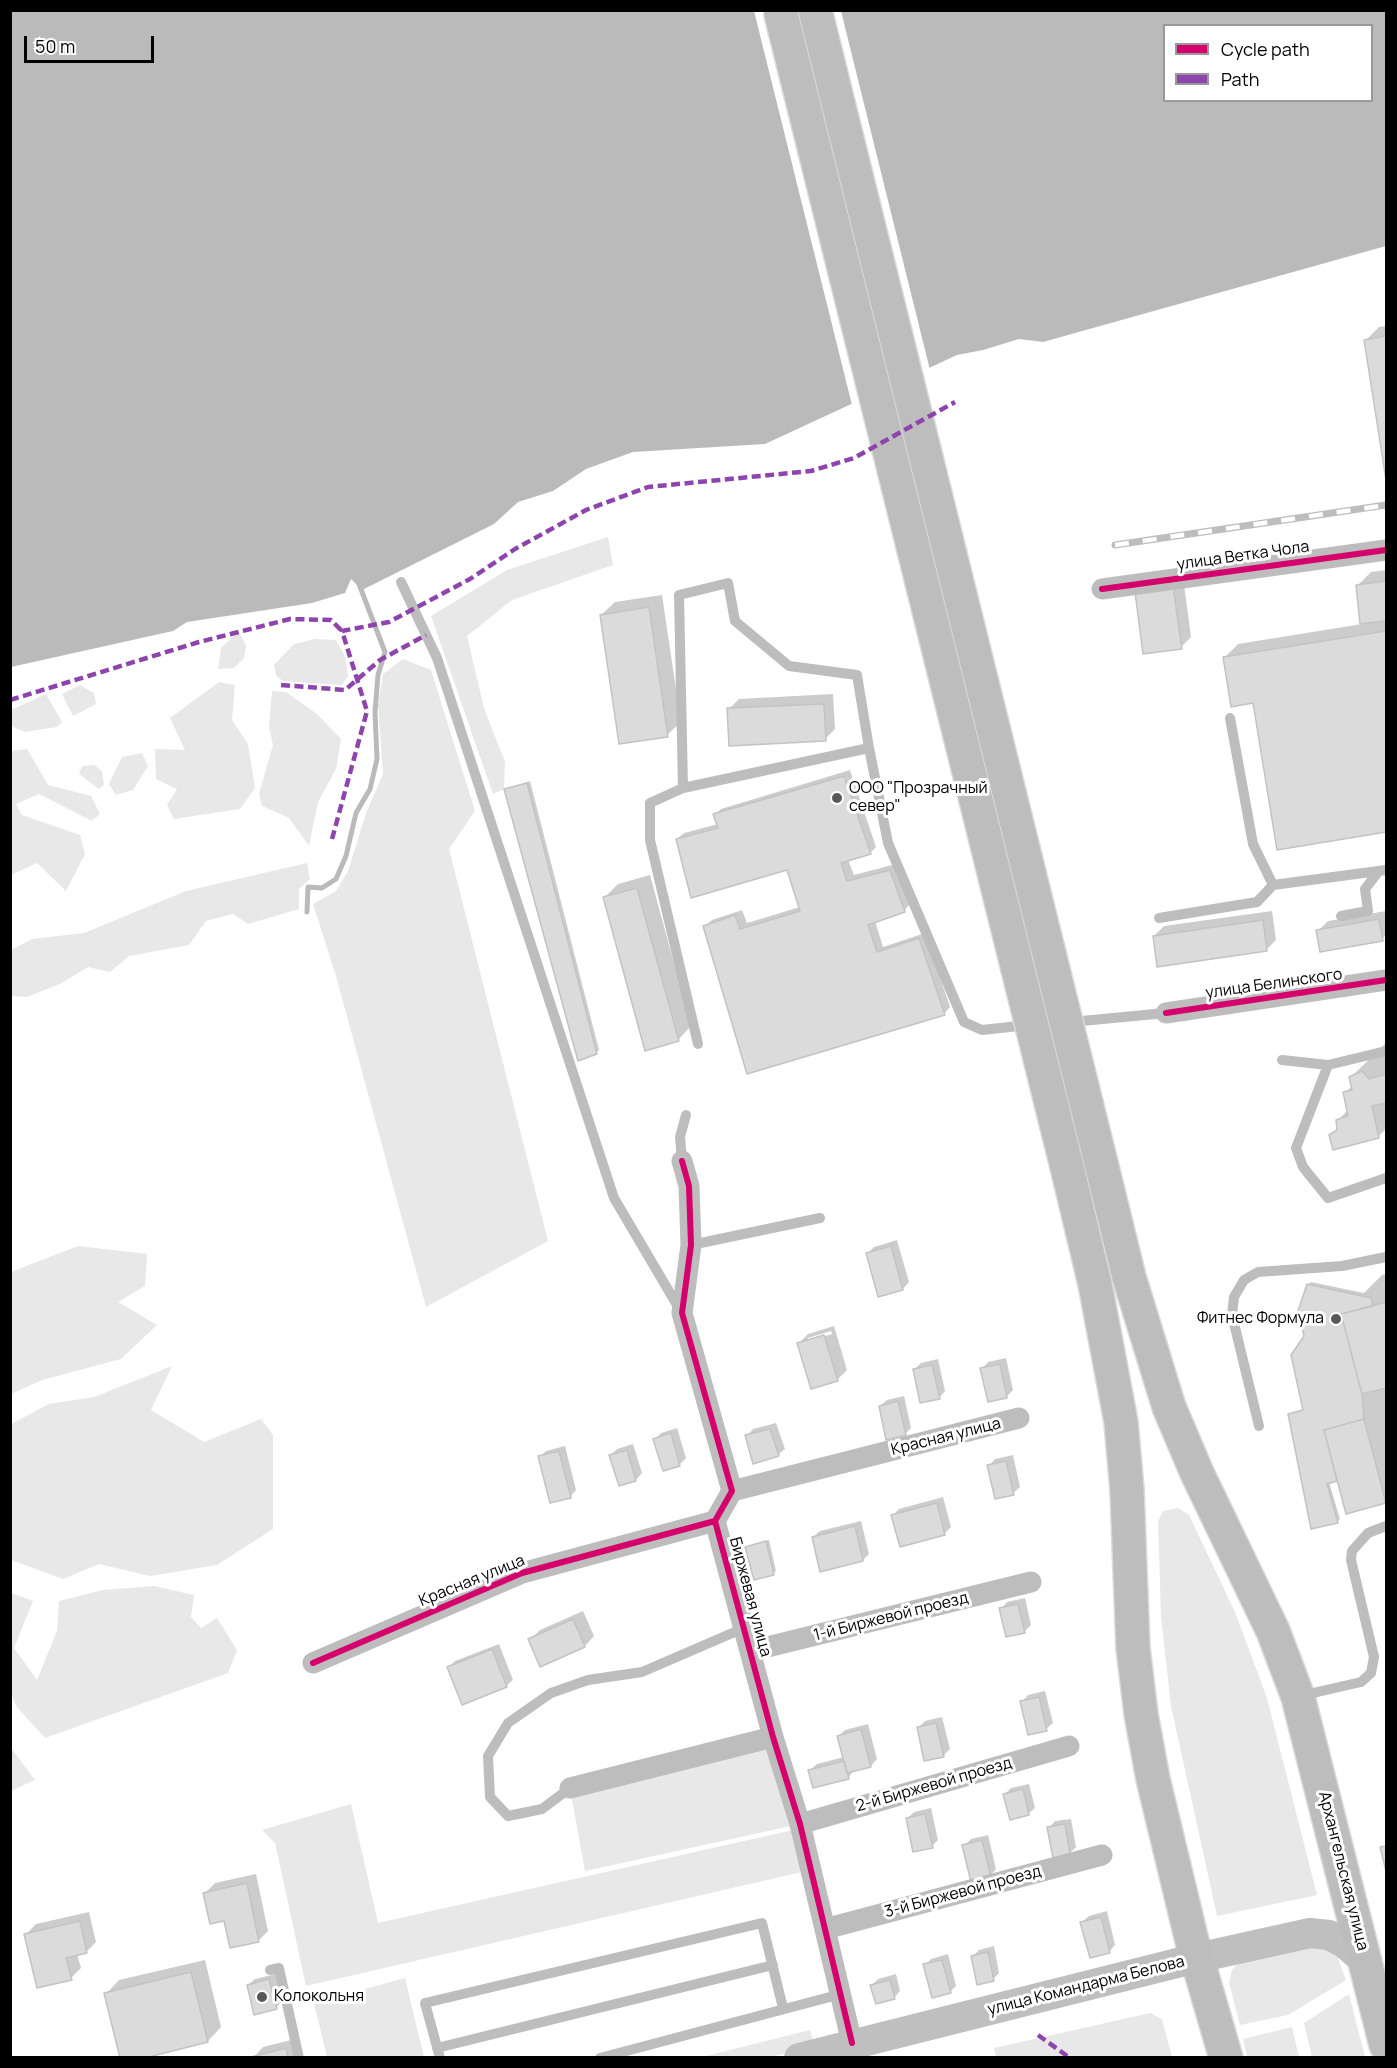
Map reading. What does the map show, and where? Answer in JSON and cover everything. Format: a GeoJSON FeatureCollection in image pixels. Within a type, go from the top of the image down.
{"type":"FeatureCollection","features":[{"type":"Feature","properties":{"kind":"main road"},"geometry":{"type":"LineString","coordinates":[[780,10],[1095,1284],[1120,1422],[1127,1490],[1133,1648],[1141,1714],[1153,1779],[1197,1958],[1226,2058]]}},
{"type":"Feature","properties":{"kind":"main road","name":"Архангельская улица"},"geometry":{"type":"LineString","coordinates":[[815,10],[1136,1299],[1169,1407],[1197,1473],[1264,1611],[1298,1697],[1386,2045]]}},
{"type":"Feature","properties":{"kind":"main road","name":"улица Командарма Белова"},"geometry":{"type":"LineString","coordinates":[[799,2058],[1197,1958],[1310,1933],[1329,1935],[1344,1943],[1366,1962]]}},
{"type":"Feature","properties":{"kind":"street","name":"улица Ветка Чола"},"geometry":{"type":"LineString","coordinates":[[1102,590],[1386,550]]}},
{"type":"Feature","properties":{"kind":"street","name":"улица Белинского"},"geometry":{"type":"LineString","coordinates":[[1166,1013],[1386,980]]}},
{"type":"Feature","properties":{"kind":"street"},"geometry":{"type":"LineString","coordinates":[[682,1161],[689,1186],[691,1245],[682,1313],[732,1491]]}},
{"type":"Feature","properties":{"kind":"street","name":"Красная улица"},"geometry":{"type":"LineString","coordinates":[[732,1491],[1019,1418]]}},
{"type":"Feature","properties":{"kind":"street","name":"Биржевая улица"},"geometry":{"type":"LineString","coordinates":[[732,1491],[715,1521],[773,1737],[800,1824],[852,2043]]}},
{"type":"Feature","properties":{"kind":"street","name":"Красная улица"},"geometry":{"type":"LineString","coordinates":[[313,1663],[522,1573],[715,1521]]}},
{"type":"Feature","properties":{"kind":"street","name":"1-й Биржевой проезд"},"geometry":{"type":"LineString","coordinates":[[751,1651],[1031,1582]]}},
{"type":"Feature","properties":{"kind":"street"},"geometry":{"type":"LineString","coordinates":[[570,1788],[773,1737]]}},
{"type":"Feature","properties":{"kind":"street","name":"2-й Биржевой проезд"},"geometry":{"type":"LineString","coordinates":[[800,1824],[1069,1746]]}},
{"type":"Feature","properties":{"kind":"street","name":"3-й Биржевой проезд"},"geometry":{"type":"LineString","coordinates":[[825,1929],[1102,1855]]}},
{"type":"Feature","properties":{"kind":"lane"},"geometry":{"type":"LineString","coordinates":[[401,582],[437,658],[614,1198],[682,1313]]}},
{"type":"Feature","properties":{"kind":"lane"},"geometry":{"type":"LineString","coordinates":[[683,788],[679,596],[728,584],[735,621],[789,666],[857,675],[888,843],[964,1022],[982,1030],[1166,1013]]}},
{"type":"Feature","properties":{"kind":"lane"},"geometry":{"type":"LineString","coordinates":[[1230,718],[1253,844],[1273,885]]}},
{"type":"Feature","properties":{"kind":"lane"},"geometry":{"type":"LineString","coordinates":[[698,1044],[650,840],[650,803],[683,788],[869,748]]}},
{"type":"Feature","properties":{"kind":"lane"},"geometry":{"type":"LineString","coordinates":[[1159,918],[1257,902],[1273,885],[1383,870]]}},
{"type":"Feature","properties":{"kind":"lane"},"geometry":{"type":"LineString","coordinates":[[1341,916],[1368,911],[1365,889],[1383,870]]}},
{"type":"Feature","properties":{"kind":"lane"},"geometry":{"type":"LineString","coordinates":[[1282,1060],[1328,1065],[1386,1051]]}},
{"type":"Feature","properties":{"kind":"lane"},"geometry":{"type":"LineString","coordinates":[[1328,1065],[1296,1148],[1303,1167],[1328,1198],[1386,1178]]}},
{"type":"Feature","properties":{"kind":"lane"},"geometry":{"type":"LineString","coordinates":[[682,1161],[681,1124],[686,1115]]}},
{"type":"Feature","properties":{"kind":"lane"},"geometry":{"type":"LineString","coordinates":[[691,1245],[820,1218]]}},
{"type":"Feature","properties":{"kind":"lane"},"geometry":{"type":"LineString","coordinates":[[1259,1426],[1232,1315],[1234,1297],[1244,1280],[1258,1272],[1342,1266],[1386,1257]]}},
{"type":"Feature","properties":{"kind":"lane"},"geometry":{"type":"LineString","coordinates":[[1298,1697],[1361,1682],[1371,1673],[1374,1657],[1351,1560],[1352,1551],[1368,1533],[1386,1526]]}},
{"type":"Feature","properties":{"kind":"lane"},"geometry":{"type":"LineString","coordinates":[[570,1788],[542,1809],[508,1816],[490,1797],[488,1756],[508,1723],[551,1693],[588,1680],[642,1672],[744,1628]]}},
{"type":"Feature","properties":{"kind":"lane"},"geometry":{"type":"LineString","coordinates":[[773,1965],[439,2053],[425,2003],[762,1923],[773,1965],[783,2008]]}},
{"type":"Feature","properties":{"kind":"lane"},"geometry":{"type":"LineString","coordinates":[[270,1971],[279,1968],[299,2058]]}},
{"type":"Feature","properties":{"kind":"lane"},"geometry":{"type":"LineString","coordinates":[[600,2058],[841,1994]]}},
{"type":"Feature","properties":{"kind":"shaded area"},"geometry":{"type":"Polygon","coordinates":[[[10,11],[1386,11],[1386,246],[1043,342],[1019,339],[957,355],[765,444],[633,452],[586,469],[553,491],[518,502],[494,524],[362,590],[351,579],[345,593],[312,603],[187,622],[173,631],[11,667],[10,11]]]}},
{"type":"Feature","properties":{"kind":"shaded area"},"geometry":{"type":"Polygon","coordinates":[[[608,537],[613,565],[512,600],[467,636],[484,708],[505,762],[504,789],[493,794],[431,616],[507,570],[608,537]]]}},
{"type":"Feature","properties":{"kind":"shaded area"},"geometry":{"type":"Polygon","coordinates":[[[239,631],[246,646],[244,658],[234,668],[218,669],[221,648],[239,631]]]}},
{"type":"Feature","properties":{"kind":"shaded area"},"geometry":{"type":"Polygon","coordinates":[[[315,639],[336,640],[345,656],[348,676],[342,685],[283,681],[276,676],[274,665],[294,644],[315,639]]]}},
{"type":"Feature","properties":{"kind":"shaded area"},"geometry":{"type":"Polygon","coordinates":[[[403,659],[431,670],[475,811],[449,849],[548,1241],[426,1307],[336,976],[313,904],[336,891],[348,871],[366,813],[383,774],[378,705],[383,674],[403,659]]]}},
{"type":"Feature","properties":{"kind":"shaded area"},"geometry":{"type":"Polygon","coordinates":[[[219,682],[235,685],[232,720],[248,744],[255,788],[240,809],[174,819],[167,805],[177,789],[156,779],[155,749],[185,750],[170,718],[219,682]]]}},
{"type":"Feature","properties":{"kind":"shaded area"},"geometry":{"type":"Polygon","coordinates":[[[80,685],[94,693],[96,704],[73,716],[62,694],[80,685]]]}},
{"type":"Feature","properties":{"kind":"shaded area"},"geometry":{"type":"Polygon","coordinates":[[[272,691],[286,692],[317,714],[341,739],[336,769],[318,802],[309,846],[289,818],[262,806],[259,794],[273,745],[269,727],[272,691]]]}},
{"type":"Feature","properties":{"kind":"shaded area"},"geometry":{"type":"Polygon","coordinates":[[[46,694],[62,722],[57,727],[25,732],[11,726],[11,710],[46,694]]]}},
{"type":"Feature","properties":{"kind":"shaded area"},"geometry":{"type":"Polygon","coordinates":[[[27,749],[48,785],[91,796],[100,814],[92,821],[39,794],[16,804],[22,815],[80,835],[85,854],[66,891],[37,863],[11,875],[11,751],[27,749]]]}},
{"type":"Feature","properties":{"kind":"shaded area"},"geometry":{"type":"Polygon","coordinates":[[[142,753],[148,766],[133,790],[116,795],[109,784],[122,757],[142,753]]]}},
{"type":"Feature","properties":{"kind":"shaded area"},"geometry":{"type":"Polygon","coordinates":[[[94,765],[102,771],[104,785],[99,789],[79,774],[82,766],[94,765]]]}},
{"type":"Feature","properties":{"kind":"shaded area"},"geometry":{"type":"Polygon","coordinates":[[[307,863],[310,879],[299,889],[299,909],[248,924],[233,914],[206,921],[189,945],[129,956],[110,972],[88,967],[60,984],[27,997],[11,996],[11,950],[32,939],[84,933],[186,891],[307,863]]]}},
{"type":"Feature","properties":{"kind":"shaded area"},"geometry":{"type":"Polygon","coordinates":[[[78,1246],[147,1254],[145,1286],[118,1302],[157,1325],[121,1359],[42,1380],[11,1394],[11,1272],[78,1246]]]}},
{"type":"Feature","properties":{"kind":"shaded area"},"geometry":{"type":"Polygon","coordinates":[[[172,1366],[151,1410],[204,1442],[261,1419],[273,1435],[273,1529],[217,1565],[150,1576],[99,1564],[63,1579],[11,1560],[11,1424],[49,1404],[94,1397],[172,1366]]]}},
{"type":"Feature","properties":{"kind":"shaded area"},"geometry":{"type":"Polygon","coordinates":[[[1178,1508],[1189,1515],[1235,1612],[1267,1698],[1317,1895],[1217,1916],[1171,1706],[1161,1616],[1158,1521],[1163,1511],[1178,1508]]]}},
{"type":"Feature","properties":{"kind":"shaded area"},"geometry":{"type":"Polygon","coordinates":[[[154,1586],[194,1595],[191,1617],[201,1628],[217,1618],[237,1650],[228,1673],[45,1738],[16,1706],[11,1693],[11,1593],[33,1601],[14,1648],[37,1680],[57,1631],[59,1601],[103,1590],[154,1586]]]}},
{"type":"Feature","properties":{"kind":"shaded area"},"geometry":{"type":"Polygon","coordinates":[[[773,1737],[800,1824],[585,1871],[570,1789],[773,1737]]]}},
{"type":"Feature","properties":{"kind":"shaded area"},"geometry":{"type":"Polygon","coordinates":[[[11,1748],[35,1780],[10,1791],[11,1748]]]}},
{"type":"Feature","properties":{"kind":"shaded area"},"geometry":{"type":"Polygon","coordinates":[[[351,1804],[378,1923],[793,1830],[802,1872],[306,1986],[275,1843],[262,1830],[351,1804]]]}},
{"type":"Feature","properties":{"kind":"shaded area"},"geometry":{"type":"Polygon","coordinates":[[[1311,1944],[1336,1953],[1346,1980],[1288,2015],[1240,2025],[1229,1983],[1232,1970],[1240,1961],[1311,1944]]]}},
{"type":"Feature","properties":{"kind":"shaded area"},"geometry":{"type":"Polygon","coordinates":[[[405,1978],[424,2057],[327,2057],[314,2003],[405,1978]]]}},
{"type":"Feature","properties":{"kind":"shaded area"},"geometry":{"type":"Polygon","coordinates":[[[1349,1994],[1365,2057],[1312,2057],[1304,2023],[1349,1994]]]}},
{"type":"Feature","properties":{"kind":"shaded area"},"geometry":{"type":"Polygon","coordinates":[[[1150,2013],[1162,2019],[1172,2057],[996,2057],[994,2048],[1150,2013]]]}},
{"type":"Feature","properties":{"kind":"shaded area"},"geometry":{"type":"Polygon","coordinates":[[[1292,2027],[1299,2057],[1247,2057],[1243,2039],[1292,2027]]]}},
{"type":"Feature","properties":{"kind":"shaded area"},"geometry":{"type":"Polygon","coordinates":[[[810,2030],[814,2046],[771,2057],[698,2058],[810,2030]]]}},
{"type":"Feature","properties":{"kind":"pier"},"geometry":{"type":"Polygon","coordinates":[[[754,11],[841,11],[930,370],[852,405],[754,11]]]}},
{"type":"Feature","properties":{"kind":"building"},"geometry":{"type":"Polygon","coordinates":[[[1386,336],[1386,480],[1364,340],[1386,336]]]}},
{"type":"Feature","properties":{"kind":"building"},"geometry":{"type":"Polygon","coordinates":[[[1386,581],[1386,621],[1360,624],[1356,585],[1386,581]]]}},
{"type":"Feature","properties":{"kind":"building"},"geometry":{"type":"Polygon","coordinates":[[[1173,586],[1182,649],[1143,654],[1135,592],[1173,586]]]}},
{"type":"Feature","properties":{"kind":"building"},"geometry":{"type":"Polygon","coordinates":[[[649,607],[668,737],[619,744],[600,615],[649,607]]]}},
{"type":"Feature","properties":{"kind":"building"},"geometry":{"type":"Polygon","coordinates":[[[1386,631],[1386,832],[1277,850],[1253,703],[1231,707],[1223,657],[1386,631]]]}},
{"type":"Feature","properties":{"kind":"building"},"geometry":{"type":"Polygon","coordinates":[[[824,704],[826,741],[729,746],[727,708],[824,704]]]}},
{"type":"Feature","properties":{"kind":"building"},"geometry":{"type":"Polygon","coordinates":[[[844,776],[871,854],[841,863],[847,881],[890,870],[905,912],[868,925],[877,952],[919,938],[945,1015],[747,1074],[703,926],[735,915],[740,929],[800,911],[787,870],[691,898],[676,839],[718,828],[713,814],[844,776]]]}},
{"type":"Feature","properties":{"kind":"building"},"geometry":{"type":"Polygon","coordinates":[[[527,783],[597,1054],[578,1061],[504,789],[527,783]]]}},
{"type":"Feature","properties":{"kind":"building"},"geometry":{"type":"Polygon","coordinates":[[[637,888],[679,1041],[645,1051],[603,897],[637,888]]]}},
{"type":"Feature","properties":{"kind":"building"},"geometry":{"type":"Polygon","coordinates":[[[1379,919],[1383,941],[1320,952],[1316,930],[1379,919]]]}},
{"type":"Feature","properties":{"kind":"building"},"geometry":{"type":"Polygon","coordinates":[[[1263,920],[1267,951],[1157,967],[1153,936],[1263,920]]]}},
{"type":"Feature","properties":{"kind":"building"},"geometry":{"type":"Polygon","coordinates":[[[1362,1071],[1369,1079],[1386,1074],[1386,1103],[1372,1106],[1379,1138],[1333,1150],[1329,1135],[1337,1130],[1336,1120],[1348,1116],[1343,1092],[1352,1090],[1349,1077],[1362,1071]]]}},
{"type":"Feature","properties":{"kind":"building"},"geometry":{"type":"Polygon","coordinates":[[[891,1246],[903,1290],[878,1297],[866,1253],[891,1246]]]}},
{"type":"Feature","properties":{"kind":"building"},"geometry":{"type":"Polygon","coordinates":[[[1307,1284],[1371,1298],[1373,1306],[1341,1314],[1362,1394],[1364,1419],[1324,1430],[1337,1481],[1327,1484],[1338,1523],[1311,1529],[1288,1414],[1303,1410],[1291,1355],[1304,1336],[1298,1311],[1307,1284]]]}},
{"type":"Feature","properties":{"kind":"building"},"geometry":{"type":"Polygon","coordinates":[[[1386,1302],[1386,1388],[1362,1394],[1341,1314],[1386,1302]]]}},
{"type":"Feature","properties":{"kind":"building"},"geometry":{"type":"Polygon","coordinates":[[[824,1335],[838,1381],[811,1389],[797,1343],[824,1335]]]}},
{"type":"Feature","properties":{"kind":"building"},"geometry":{"type":"Polygon","coordinates":[[[1000,1364],[1007,1398],[988,1402],[980,1368],[1000,1364]]]}},
{"type":"Feature","properties":{"kind":"building"},"geometry":{"type":"Polygon","coordinates":[[[932,1365],[940,1399],[920,1403],[913,1369],[932,1365]]]}},
{"type":"Feature","properties":{"kind":"building"},"geometry":{"type":"Polygon","coordinates":[[[898,1401],[906,1435],[886,1440],[879,1406],[898,1401]]]}},
{"type":"Feature","properties":{"kind":"building"},"geometry":{"type":"Polygon","coordinates":[[[1364,1419],[1386,1503],[1346,1514],[1324,1430],[1364,1419]]]}},
{"type":"Feature","properties":{"kind":"building"},"geometry":{"type":"Polygon","coordinates":[[[770,1429],[779,1456],[753,1464],[745,1435],[770,1429]]]}},
{"type":"Feature","properties":{"kind":"building"},"geometry":{"type":"Polygon","coordinates":[[[671,1433],[680,1466],[663,1471],[653,1439],[671,1433]]]}},
{"type":"Feature","properties":{"kind":"building"},"geometry":{"type":"Polygon","coordinates":[[[627,1450],[636,1481],[619,1486],[609,1455],[627,1450]]]}},
{"type":"Feature","properties":{"kind":"building"},"geometry":{"type":"Polygon","coordinates":[[[559,1451],[571,1498],[550,1503],[538,1456],[559,1451]]]}},
{"type":"Feature","properties":{"kind":"building"},"geometry":{"type":"Polygon","coordinates":[[[1006,1461],[1014,1495],[995,1499],[987,1465],[1006,1461]]]}},
{"type":"Feature","properties":{"kind":"building"},"geometry":{"type":"Polygon","coordinates":[[[937,1503],[945,1535],[900,1547],[891,1515],[937,1503]]]}},
{"type":"Feature","properties":{"kind":"building"},"geometry":{"type":"Polygon","coordinates":[[[855,1526],[863,1561],[820,1572],[812,1537],[855,1526]]]}},
{"type":"Feature","properties":{"kind":"building"},"geometry":{"type":"Polygon","coordinates":[[[766,1541],[774,1575],[754,1580],[745,1547],[766,1541]]]}},
{"type":"Feature","properties":{"kind":"building"},"geometry":{"type":"Polygon","coordinates":[[[1018,1604],[1025,1633],[1006,1637],[999,1608],[1018,1604]]]}},
{"type":"Feature","properties":{"kind":"building"},"geometry":{"type":"Polygon","coordinates":[[[573,1619],[585,1647],[540,1667],[528,1639],[573,1619]]]}},
{"type":"Feature","properties":{"kind":"building"},"geometry":{"type":"Polygon","coordinates":[[[492,1649],[507,1687],[462,1705],[447,1667],[492,1649]]]}},
{"type":"Feature","properties":{"kind":"building"},"geometry":{"type":"Polygon","coordinates":[[[1039,1697],[1047,1731],[1028,1735],[1020,1701],[1039,1697]]]}},
{"type":"Feature","properties":{"kind":"building"},"geometry":{"type":"Polygon","coordinates":[[[936,1723],[944,1757],[924,1761],[917,1727],[936,1723]]]}},
{"type":"Feature","properties":{"kind":"building"},"geometry":{"type":"Polygon","coordinates":[[[861,1729],[871,1767],[847,1773],[837,1736],[861,1729]]]}},
{"type":"Feature","properties":{"kind":"building"},"geometry":{"type":"Polygon","coordinates":[[[844,1761],[849,1779],[813,1788],[808,1770],[844,1761]]]}},
{"type":"Feature","properties":{"kind":"building"},"geometry":{"type":"Polygon","coordinates":[[[1023,1789],[1029,1815],[1010,1820],[1003,1794],[1023,1789]]]}},
{"type":"Feature","properties":{"kind":"building"},"geometry":{"type":"Polygon","coordinates":[[[925,1814],[933,1848],[913,1852],[906,1818],[925,1814]]]}},
{"type":"Feature","properties":{"kind":"building"},"geometry":{"type":"Polygon","coordinates":[[[1065,1824],[1070,1854],[1053,1858],[1047,1827],[1065,1824]]]}},
{"type":"Feature","properties":{"kind":"building"},"geometry":{"type":"Polygon","coordinates":[[[982,1840],[991,1877],[971,1882],[962,1845],[982,1840]]]}},
{"type":"Feature","properties":{"kind":"building"},"geometry":{"type":"Polygon","coordinates":[[[1386,1846],[1386,1871],[1380,1847],[1386,1846]]]}},
{"type":"Feature","properties":{"kind":"building"},"geometry":{"type":"Polygon","coordinates":[[[247,1883],[259,1942],[230,1948],[224,1921],[210,1924],[203,1893],[247,1883]]]}},
{"type":"Feature","properties":{"kind":"building"},"geometry":{"type":"Polygon","coordinates":[[[1101,1917],[1110,1953],[1090,1958],[1080,1922],[1101,1917]]]}},
{"type":"Feature","properties":{"kind":"building"},"geometry":{"type":"Polygon","coordinates":[[[80,1921],[87,1953],[66,1958],[72,1980],[37,1988],[24,1934],[80,1921]]]}},
{"type":"Feature","properties":{"kind":"building"},"geometry":{"type":"Polygon","coordinates":[[[988,1952],[994,1981],[977,1985],[971,1956],[988,1952]]]}},
{"type":"Feature","properties":{"kind":"building"},"geometry":{"type":"Polygon","coordinates":[[[942,1960],[951,1993],[932,1998],[923,1964],[942,1960]]]}},
{"type":"Feature","properties":{"kind":"building"},"geometry":{"type":"Polygon","coordinates":[[[191,1972],[208,2042],[145,2058],[120,2058],[104,1993],[191,1972]]]}},
{"type":"Feature","properties":{"kind":"building","name":"Колокольня"},"geometry":{"type":"Polygon","coordinates":[[[269,1979],[277,2009],[254,2015],[247,1985],[269,1979]]]}},
{"type":"Feature","properties":{"kind":"building"},"geometry":{"type":"Polygon","coordinates":[[[890,1980],[895,1999],[876,2004],[870,1985],[890,1980]]]}},
{"type":"Feature","properties":{"kind":"building"},"geometry":{"type":"Polygon","coordinates":[[[286,2048],[288,2058],[251,2057],[286,2048]]]}},
{"type":"Feature","properties":{"kind":"waterway"},"geometry":{"type":"LineString","coordinates":[[307,912],[308,887],[322,888],[336,879],[346,856],[356,813],[370,789],[377,759],[375,712],[378,675],[385,652],[359,584]]}},
{"type":"Feature","properties":{"kind":"railway"},"geometry":{"type":"LineString","coordinates":[[1115,545],[1386,505]]}},
{"type":"Feature","properties":{"kind":"marked path"},"geometry":{"type":"LineString","coordinates":[[332,839],[367,711],[342,631],[389,622],[470,579],[515,549],[586,510],[648,487],[811,471],[854,458],[955,402]]}},
{"type":"Feature","properties":{"kind":"marked path"},"geometry":{"type":"LineString","coordinates":[[10,700],[199,642],[290,619],[331,620],[342,631]]}},
{"type":"Feature","properties":{"kind":"marked path"},"geometry":{"type":"LineString","coordinates":[[281,685],[345,690],[380,660],[426,635]]}},
{"type":"Feature","properties":{"kind":"marked path"},"geometry":{"type":"LineString","coordinates":[[1038,2035],[1070,2058]]}},
{"type":"Feature","properties":{"kind":"cycle path"},"geometry":{"type":"LineString","coordinates":[[1102,589],[1386,550]]}},
{"type":"Feature","properties":{"kind":"cycle path"},"geometry":{"type":"LineString","coordinates":[[1166,1013],[1386,980]]}},
{"type":"Feature","properties":{"kind":"cycle path"},"geometry":{"type":"LineString","coordinates":[[682,1161],[689,1186],[691,1245],[682,1313],[732,1491],[715,1521],[773,1737],[800,1824],[852,2043]]}},
{"type":"Feature","properties":{"kind":"cycle path"},"geometry":{"type":"LineString","coordinates":[[313,1663],[522,1573],[715,1521]]}},
{"type":"Feature","properties":{"kind":"place","name":"ООО \"Прозрачный север\""},"geometry":{"type":"Point","coordinates":[837,798]}},
{"type":"Feature","properties":{"kind":"place","name":"Фитнес Формула"},"geometry":{"type":"Point","coordinates":[1336,1319]}},
{"type":"Feature","properties":{"kind":"place","name":"Колокольня"},"geometry":{"type":"Point","coordinates":[262,1997]}}]}
